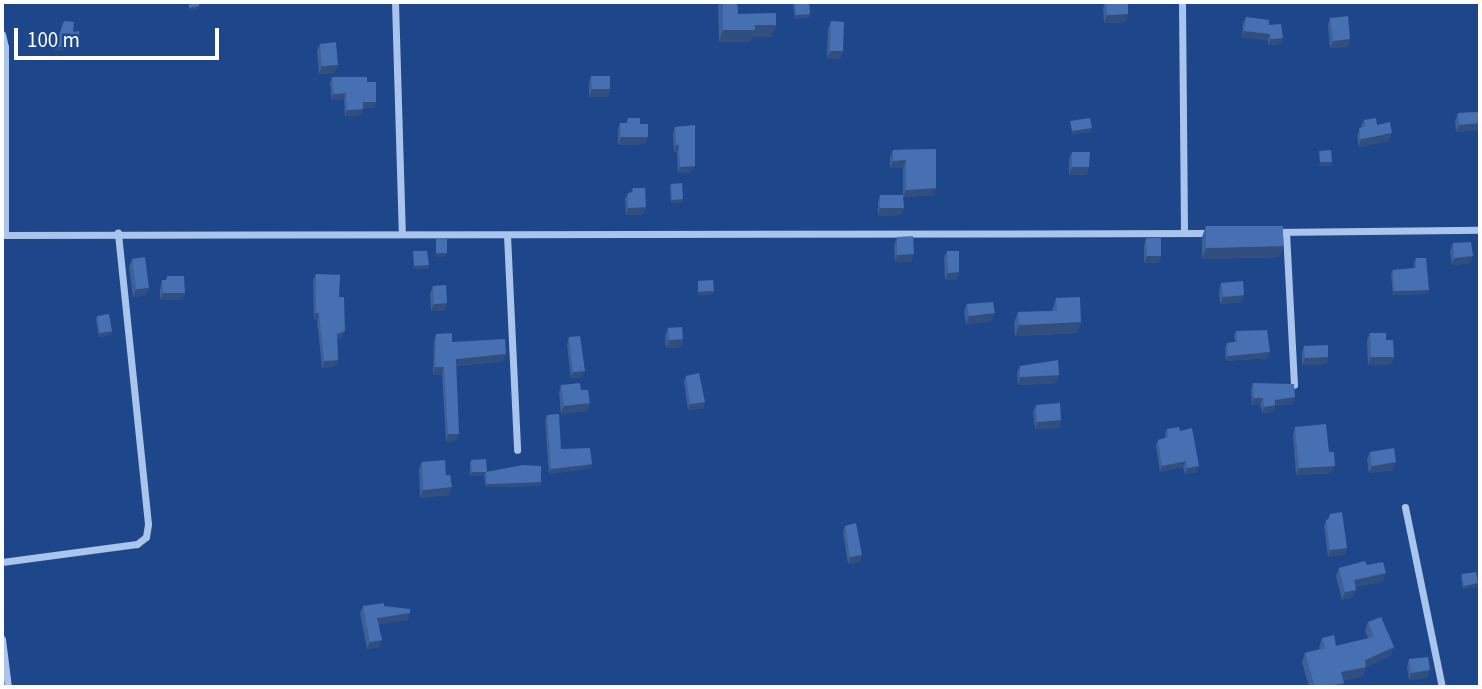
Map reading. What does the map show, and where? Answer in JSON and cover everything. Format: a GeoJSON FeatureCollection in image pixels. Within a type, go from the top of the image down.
{"type":"FeatureCollection","features":[{"type":"Feature","properties":{"kind":"street"},"geometry":{"type":"LineString","coordinates":[[395,2],[402,233]]}},
{"type":"Feature","properties":{"kind":"street"},"geometry":{"type":"LineString","coordinates":[[1182,2],[1184,233]]}},
{"type":"Feature","properties":{"kind":"street"},"geometry":{"type":"LineString","coordinates":[[2,34],[5,47],[3,235],[1222,232]]}},
{"type":"Feature","properties":{"kind":"street"},"geometry":{"type":"LineString","coordinates":[[1261,232],[1480,230]]}},
{"type":"Feature","properties":{"kind":"street"},"geometry":{"type":"LineString","coordinates":[[1286,232],[1294,385]]}},
{"type":"Feature","properties":{"kind":"street"},"geometry":{"type":"LineString","coordinates":[[2,562],[137,544],[146,537],[148,524],[118,233]]}},
{"type":"Feature","properties":{"kind":"street"},"geometry":{"type":"LineString","coordinates":[[507,235],[517,450]]}},
{"type":"Feature","properties":{"kind":"street"},"geometry":{"type":"LineString","coordinates":[[1405,507],[1442,687]]}},
{"type":"Feature","properties":{"kind":"street"},"geometry":{"type":"LineString","coordinates":[[2,639],[8,687]]}},
{"type":"Feature","properties":{"kind":"building"},"geometry":{"type":"Polygon","coordinates":[[[189,2],[199,2],[199,6],[189,8],[189,2]]]}},
{"type":"Feature","properties":{"kind":"building"},"geometry":{"type":"Polygon","coordinates":[[[723,2],[737,2],[738,14],[776,13],[776,25],[755,25],[755,30],[723,30],[723,2]]]}},
{"type":"Feature","properties":{"kind":"building"},"geometry":{"type":"Polygon","coordinates":[[[795,2],[809,2],[810,14],[796,15],[795,2]]]}},
{"type":"Feature","properties":{"kind":"building"},"geometry":{"type":"Polygon","coordinates":[[[1106,2],[1128,2],[1128,14],[1107,15],[1106,2]]]}},
{"type":"Feature","properties":{"kind":"building"},"geometry":{"type":"Polygon","coordinates":[[[1348,16],[1350,39],[1333,41],[1330,18],[1348,16]]]}},
{"type":"Feature","properties":{"kind":"building"},"geometry":{"type":"Polygon","coordinates":[[[1246,17],[1269,20],[1269,25],[1281,24],[1283,38],[1271,39],[1270,34],[1244,31],[1246,17]]]}},
{"type":"Feature","properties":{"kind":"building"},"geometry":{"type":"Polygon","coordinates":[[[64,21],[74,22],[73,32],[79,31],[80,46],[55,47],[64,21]]]}},
{"type":"Feature","properties":{"kind":"building"},"geometry":{"type":"Polygon","coordinates":[[[831,21],[844,22],[843,51],[830,51],[831,21]]]}},
{"type":"Feature","properties":{"kind":"building"},"geometry":{"type":"Polygon","coordinates":[[[336,42],[338,65],[322,66],[320,44],[336,42]]]}},
{"type":"Feature","properties":{"kind":"building"},"geometry":{"type":"Polygon","coordinates":[[[591,76],[610,76],[610,89],[592,89],[591,76]]]}},
{"type":"Feature","properties":{"kind":"building"},"geometry":{"type":"Polygon","coordinates":[[[332,77],[367,77],[367,82],[376,82],[376,102],[363,102],[363,109],[347,110],[346,93],[334,94],[332,77]]]}},
{"type":"Feature","properties":{"kind":"building"},"geometry":{"type":"Polygon","coordinates":[[[1480,112],[1480,123],[1459,125],[1458,113],[1480,112]]]}},
{"type":"Feature","properties":{"kind":"building"},"geometry":{"type":"Polygon","coordinates":[[[628,118],[640,118],[640,124],[648,124],[648,137],[621,137],[620,123],[628,123],[628,118]]]}},
{"type":"Feature","properties":{"kind":"building"},"geometry":{"type":"Polygon","coordinates":[[[1090,118],[1092,128],[1072,131],[1070,121],[1090,118]]]}},
{"type":"Feature","properties":{"kind":"building"},"geometry":{"type":"Polygon","coordinates":[[[1376,118],[1377,125],[1390,122],[1392,133],[1361,139],[1359,128],[1365,127],[1364,120],[1376,118]]]}},
{"type":"Feature","properties":{"kind":"building"},"geometry":{"type":"Polygon","coordinates":[[[695,125],[695,166],[680,167],[675,127],[695,125]]]}},
{"type":"Feature","properties":{"kind":"building"},"geometry":{"type":"Polygon","coordinates":[[[936,149],[936,188],[906,190],[906,160],[893,161],[893,150],[936,149]]]}},
{"type":"Feature","properties":{"kind":"building"},"geometry":{"type":"Polygon","coordinates":[[[1331,150],[1332,162],[1320,162],[1319,151],[1331,150]]]}},
{"type":"Feature","properties":{"kind":"building"},"geometry":{"type":"Polygon","coordinates":[[[1072,152],[1090,152],[1089,167],[1072,167],[1072,152]]]}},
{"type":"Feature","properties":{"kind":"building"},"geometry":{"type":"Polygon","coordinates":[[[682,183],[683,199],[672,200],[671,184],[682,183]]]}},
{"type":"Feature","properties":{"kind":"building"},"geometry":{"type":"Polygon","coordinates":[[[633,188],[645,188],[646,207],[628,208],[628,193],[633,192],[633,188]]]}},
{"type":"Feature","properties":{"kind":"building"},"geometry":{"type":"Polygon","coordinates":[[[880,195],[903,195],[904,208],[880,208],[880,195]]]}},
{"type":"Feature","properties":{"kind":"building"},"geometry":{"type":"Polygon","coordinates":[[[1206,226],[1283,226],[1283,246],[1206,248],[1206,226]]]}},
{"type":"Feature","properties":{"kind":"building"},"geometry":{"type":"Polygon","coordinates":[[[913,236],[914,254],[897,255],[897,237],[913,236]]]}},
{"type":"Feature","properties":{"kind":"building"},"geometry":{"type":"Polygon","coordinates":[[[1146,238],[1161,238],[1161,256],[1147,256],[1146,238]]]}},
{"type":"Feature","properties":{"kind":"building"},"geometry":{"type":"Polygon","coordinates":[[[436,239],[447,239],[447,253],[436,253],[436,239]]]}},
{"type":"Feature","properties":{"kind":"building"},"geometry":{"type":"Polygon","coordinates":[[[1471,242],[1473,256],[1454,258],[1453,243],[1471,242]]]}},
{"type":"Feature","properties":{"kind":"building"},"geometry":{"type":"Polygon","coordinates":[[[413,251],[427,251],[429,265],[414,266],[413,251]]]}},
{"type":"Feature","properties":{"kind":"building"},"geometry":{"type":"Polygon","coordinates":[[[947,251],[959,251],[959,272],[948,273],[947,251]]]}},
{"type":"Feature","properties":{"kind":"building"},"geometry":{"type":"Polygon","coordinates":[[[145,257],[149,288],[136,289],[132,259],[145,257]]]}},
{"type":"Feature","properties":{"kind":"building"},"geometry":{"type":"Polygon","coordinates":[[[1416,258],[1426,258],[1429,290],[1394,291],[1393,270],[1416,268],[1416,258]]]}},
{"type":"Feature","properties":{"kind":"building"},"geometry":{"type":"Polygon","coordinates":[[[316,274],[340,275],[339,297],[344,297],[345,331],[337,334],[338,360],[324,361],[319,313],[316,313],[316,274]]]}},
{"type":"Feature","properties":{"kind":"building"},"geometry":{"type":"Polygon","coordinates":[[[167,276],[184,276],[185,293],[163,293],[162,280],[167,280],[167,276]]]}},
{"type":"Feature","properties":{"kind":"building"},"geometry":{"type":"Polygon","coordinates":[[[713,280],[714,291],[698,292],[698,281],[713,280]]]}},
{"type":"Feature","properties":{"kind":"building"},"geometry":{"type":"Polygon","coordinates":[[[1243,281],[1244,295],[1223,297],[1221,283],[1243,281]]]}},
{"type":"Feature","properties":{"kind":"building"},"geometry":{"type":"Polygon","coordinates":[[[446,285],[447,303],[434,304],[433,286],[446,285]]]}},
{"type":"Feature","properties":{"kind":"building"},"geometry":{"type":"Polygon","coordinates":[[[1080,297],[1081,322],[1019,325],[1018,312],[1057,311],[1056,298],[1080,297]]]}},
{"type":"Feature","properties":{"kind":"building"},"geometry":{"type":"Polygon","coordinates":[[[993,302],[995,313],[969,316],[967,304],[993,302]]]}},
{"type":"Feature","properties":{"kind":"building"},"geometry":{"type":"Polygon","coordinates":[[[109,314],[112,331],[100,333],[97,316],[109,314]]]}},
{"type":"Feature","properties":{"kind":"building"},"geometry":{"type":"Polygon","coordinates":[[[682,327],[683,339],[669,340],[668,328],[682,327]]]}},
{"type":"Feature","properties":{"kind":"building"},"geometry":{"type":"Polygon","coordinates":[[[1267,330],[1270,352],[1228,356],[1227,343],[1237,342],[1236,331],[1267,330]]]}},
{"type":"Feature","properties":{"kind":"building"},"geometry":{"type":"Polygon","coordinates":[[[452,333],[452,342],[505,339],[506,354],[456,359],[459,434],[448,434],[444,367],[435,367],[436,334],[452,333]]]}},
{"type":"Feature","properties":{"kind":"building"},"geometry":{"type":"Polygon","coordinates":[[[1370,333],[1386,333],[1386,340],[1393,340],[1394,357],[1371,357],[1370,333]]]}},
{"type":"Feature","properties":{"kind":"building"},"geometry":{"type":"Polygon","coordinates":[[[580,336],[585,371],[573,372],[569,337],[580,336]]]}},
{"type":"Feature","properties":{"kind":"building"},"geometry":{"type":"Polygon","coordinates":[[[1328,345],[1328,357],[1305,358],[1304,346],[1328,345]]]}},
{"type":"Feature","properties":{"kind":"building"},"geometry":{"type":"Polygon","coordinates":[[[1058,360],[1059,375],[1020,377],[1020,366],[1058,360]]]}},
{"type":"Feature","properties":{"kind":"building"},"geometry":{"type":"Polygon","coordinates":[[[699,373],[705,402],[690,404],[686,376],[699,373]]]}},
{"type":"Feature","properties":{"kind":"building"},"geometry":{"type":"Polygon","coordinates":[[[580,383],[581,390],[588,390],[590,403],[564,406],[561,385],[580,383]]]}},
{"type":"Feature","properties":{"kind":"building"},"geometry":{"type":"Polygon","coordinates":[[[1253,383],[1294,384],[1295,397],[1275,400],[1275,405],[1264,407],[1263,398],[1254,398],[1253,383]]]}},
{"type":"Feature","properties":{"kind":"building"},"geometry":{"type":"Polygon","coordinates":[[[1060,403],[1061,420],[1037,422],[1036,405],[1060,403]]]}},
{"type":"Feature","properties":{"kind":"building"},"geometry":{"type":"Polygon","coordinates":[[[559,414],[561,449],[590,448],[592,464],[551,469],[547,415],[559,414]]]}},
{"type":"Feature","properties":{"kind":"building"},"geometry":{"type":"Polygon","coordinates":[[[1326,424],[1329,452],[1334,452],[1335,466],[1299,468],[1295,427],[1326,424]]]}},
{"type":"Feature","properties":{"kind":"building"},"geometry":{"type":"Polygon","coordinates":[[[1179,427],[1180,431],[1192,428],[1199,466],[1187,468],[1186,461],[1162,466],[1158,440],[1168,437],[1167,429],[1179,427]]]}},
{"type":"Feature","properties":{"kind":"building"},"geometry":{"type":"Polygon","coordinates":[[[1394,448],[1396,462],[1372,466],[1370,452],[1394,448]]]}},
{"type":"Feature","properties":{"kind":"building"},"geometry":{"type":"Polygon","coordinates":[[[486,459],[487,472],[472,472],[471,460],[486,459]]]}},
{"type":"Feature","properties":{"kind":"building"},"geometry":{"type":"Polygon","coordinates":[[[445,460],[446,475],[450,475],[452,487],[423,490],[422,462],[445,460]]]}},
{"type":"Feature","properties":{"kind":"building"},"geometry":{"type":"Polygon","coordinates":[[[523,465],[541,466],[541,482],[487,484],[486,472],[523,465]]]}},
{"type":"Feature","properties":{"kind":"building"},"geometry":{"type":"Polygon","coordinates":[[[1342,512],[1347,548],[1330,550],[1326,520],[1330,519],[1330,514],[1342,512]]]}},
{"type":"Feature","properties":{"kind":"building"},"geometry":{"type":"Polygon","coordinates":[[[856,523],[862,555],[850,557],[845,526],[856,523]]]}},
{"type":"Feature","properties":{"kind":"building"},"geometry":{"type":"Polygon","coordinates":[[[1365,561],[1367,565],[1383,562],[1386,573],[1354,580],[1356,590],[1345,592],[1339,568],[1365,561]]]}},
{"type":"Feature","properties":{"kind":"building"},"geometry":{"type":"Polygon","coordinates":[[[1476,572],[1478,583],[1464,586],[1462,574],[1476,572]]]}},
{"type":"Feature","properties":{"kind":"building"},"geometry":{"type":"Polygon","coordinates":[[[384,603],[384,606],[410,609],[410,613],[377,618],[382,640],[370,642],[363,606],[384,603]]]}},
{"type":"Feature","properties":{"kind":"building"},"geometry":{"type":"Polygon","coordinates":[[[1381,617],[1394,647],[1365,660],[1366,667],[1341,672],[1344,683],[1315,687],[1305,653],[1325,648],[1322,638],[1334,635],[1336,646],[1374,637],[1368,622],[1381,617]]]}},
{"type":"Feature","properties":{"kind":"building"},"geometry":{"type":"Polygon","coordinates":[[[1428,657],[1430,670],[1411,673],[1409,659],[1428,657]]]}}]}
